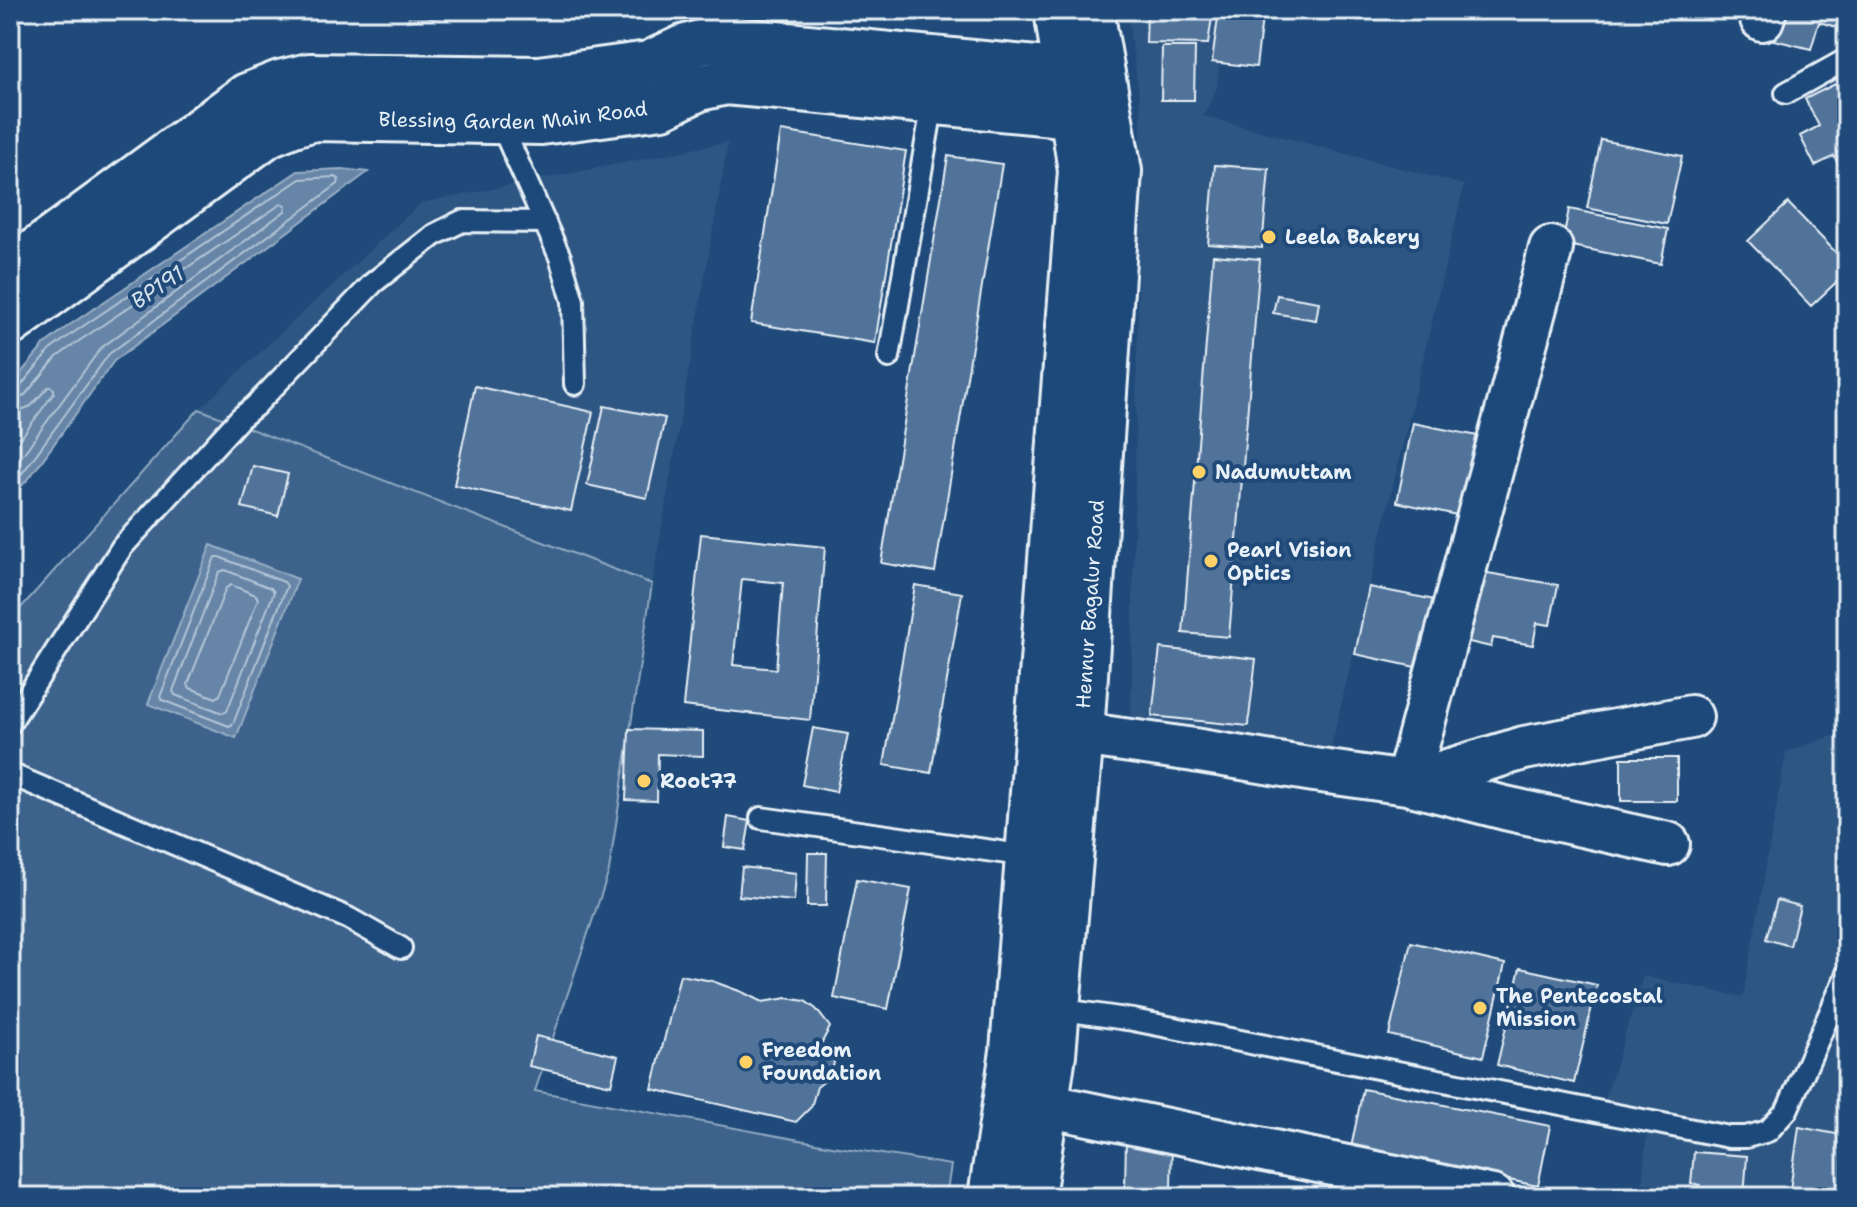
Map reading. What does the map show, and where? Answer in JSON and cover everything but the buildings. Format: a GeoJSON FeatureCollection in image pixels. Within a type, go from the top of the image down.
{"type":"FeatureCollection","features":[{"type":"Feature","properties":{"kind":"main road","name":"Hennur Bagalur Road"},"geometry":{"type":"LineString","coordinates":[[1032,1197],[1053,1054],[1081,734],[1119,171],[1057,10]]}},
{"type":"Feature","properties":{"kind":"main road","name":"Hennur Bagalur Road"},"geometry":{"type":"LineString","coordinates":[[991,1197],[1013,1051],[1088,92],[1091,10]]}},
{"type":"Feature","properties":{"kind":"main road","name":"Blessing Garden Main Road"},"geometry":{"type":"LineString","coordinates":[[10,270],[247,96],[309,76],[539,79],[649,64],[683,48],[725,39],[1088,92]]}},
{"type":"Feature","properties":{"kind":"main road","name":"Blessing Garden Main Road"},"geometry":{"type":"LineString","coordinates":[[10,323],[268,134],[314,118],[541,122],[662,106],[699,88],[726,82],[933,102],[1088,92]]}},
{"type":"Feature","properties":{"kind":"street"},"geometry":{"type":"LineString","coordinates":[[1407,783],[1551,248]]}},
{"type":"Feature","properties":{"kind":"street"},"geometry":{"type":"LineString","coordinates":[[1407,783],[1524,748],[1691,717]]}},
{"type":"Feature","properties":{"kind":"street"},"geometry":{"type":"LineString","coordinates":[[1081,734],[1407,783],[1668,844]]}},
{"type":"Feature","properties":{"kind":"street"},"geometry":{"type":"LineString","coordinates":[[1045,1105],[1493,1197]]}},
{"type":"Feature","properties":{"kind":"lane"},"geometry":{"type":"LineString","coordinates":[[1786,93],[1847,59]]}},
{"type":"Feature","properties":{"kind":"lane"},"geometry":{"type":"LineString","coordinates":[[889,357],[933,102]]}},
{"type":"Feature","properties":{"kind":"lane"},"geometry":{"type":"LineString","coordinates":[[500,122],[560,257],[573,301],[575,384]]}},
{"type":"Feature","properties":{"kind":"lane"},"geometry":{"type":"LineString","coordinates":[[10,723],[122,547],[240,418],[373,283],[434,235],[462,221],[545,222]]}},
{"type":"Feature","properties":{"kind":"lane"},"geometry":{"type":"LineString","coordinates":[[10,774],[348,918],[401,948]]}},
{"type":"Feature","properties":{"kind":"lane"},"geometry":{"type":"LineString","coordinates":[[761,818],[1028,856]]}},
{"type":"Feature","properties":{"kind":"lane"},"geometry":{"type":"LineString","coordinates":[[1057,1009],[1133,1020],[1729,1137],[1746,1137],[1768,1131],[1787,1110],[1847,974]]}},
{"type":"Feature","properties":{"kind":"shaded area"},"geometry":{"type":"Polygon","coordinates":[[[1127,10],[1225,10],[1217,88],[1203,116],[1464,185],[1330,752],[1131,719],[1141,109],[1127,10]]]}},
{"type":"Feature","properties":{"kind":"shaded area"},"geometry":{"type":"Polygon","coordinates":[[[728,142],[652,584],[199,409],[421,203],[728,142]]]}},
{"type":"Feature","properties":{"kind":"shaded area"},"geometry":{"type":"Polygon","coordinates":[[[199,409],[652,584],[609,871],[535,1091],[951,1165],[946,1197],[10,1197],[10,620],[199,409]]]}},
{"type":"Feature","properties":{"kind":"shaded area"},"geometry":{"type":"Polygon","coordinates":[[[1847,731],[1847,1197],[1641,1197],[1648,1121],[1601,1112],[1643,976],[1743,997],[1786,752],[1847,731]]]}},
{"type":"Feature","properties":{"kind":"water"},"geometry":{"type":"Polygon","coordinates":[[[412,10],[481,10],[481,12],[407,21],[412,10]]]}},
{"type":"Feature","properties":{"kind":"water","name":"BP191"},"geometry":{"type":"Polygon","coordinates":[[[342,169],[368,172],[114,361],[30,477],[10,498],[10,386],[45,344],[298,171],[342,169]]]}},
{"type":"Feature","properties":{"kind":"water"},"geometry":{"type":"Polygon","coordinates":[[[211,545],[298,579],[236,738],[148,704],[211,545]]]}},
{"type":"Feature","properties":{"kind":"place","name":"Leela Bakery"},"geometry":{"type":"Point","coordinates":[1269,237]}},
{"type":"Feature","properties":{"kind":"place","name":"Nadumuttam"},"geometry":{"type":"Point","coordinates":[1199,472]}},
{"type":"Feature","properties":{"kind":"place","name":"Pearl Vision Optics"},"geometry":{"type":"Point","coordinates":[1211,561]}},
{"type":"Feature","properties":{"kind":"place","name":"Root77"},"geometry":{"type":"Point","coordinates":[644,781]}},
{"type":"Feature","properties":{"kind":"place","name":"The Pentecostal Mission"},"geometry":{"type":"Point","coordinates":[1480,1008]}},
{"type":"Feature","properties":{"kind":"place","name":"Freedom Foundation"},"geometry":{"type":"Point","coordinates":[746,1062]}}]}
